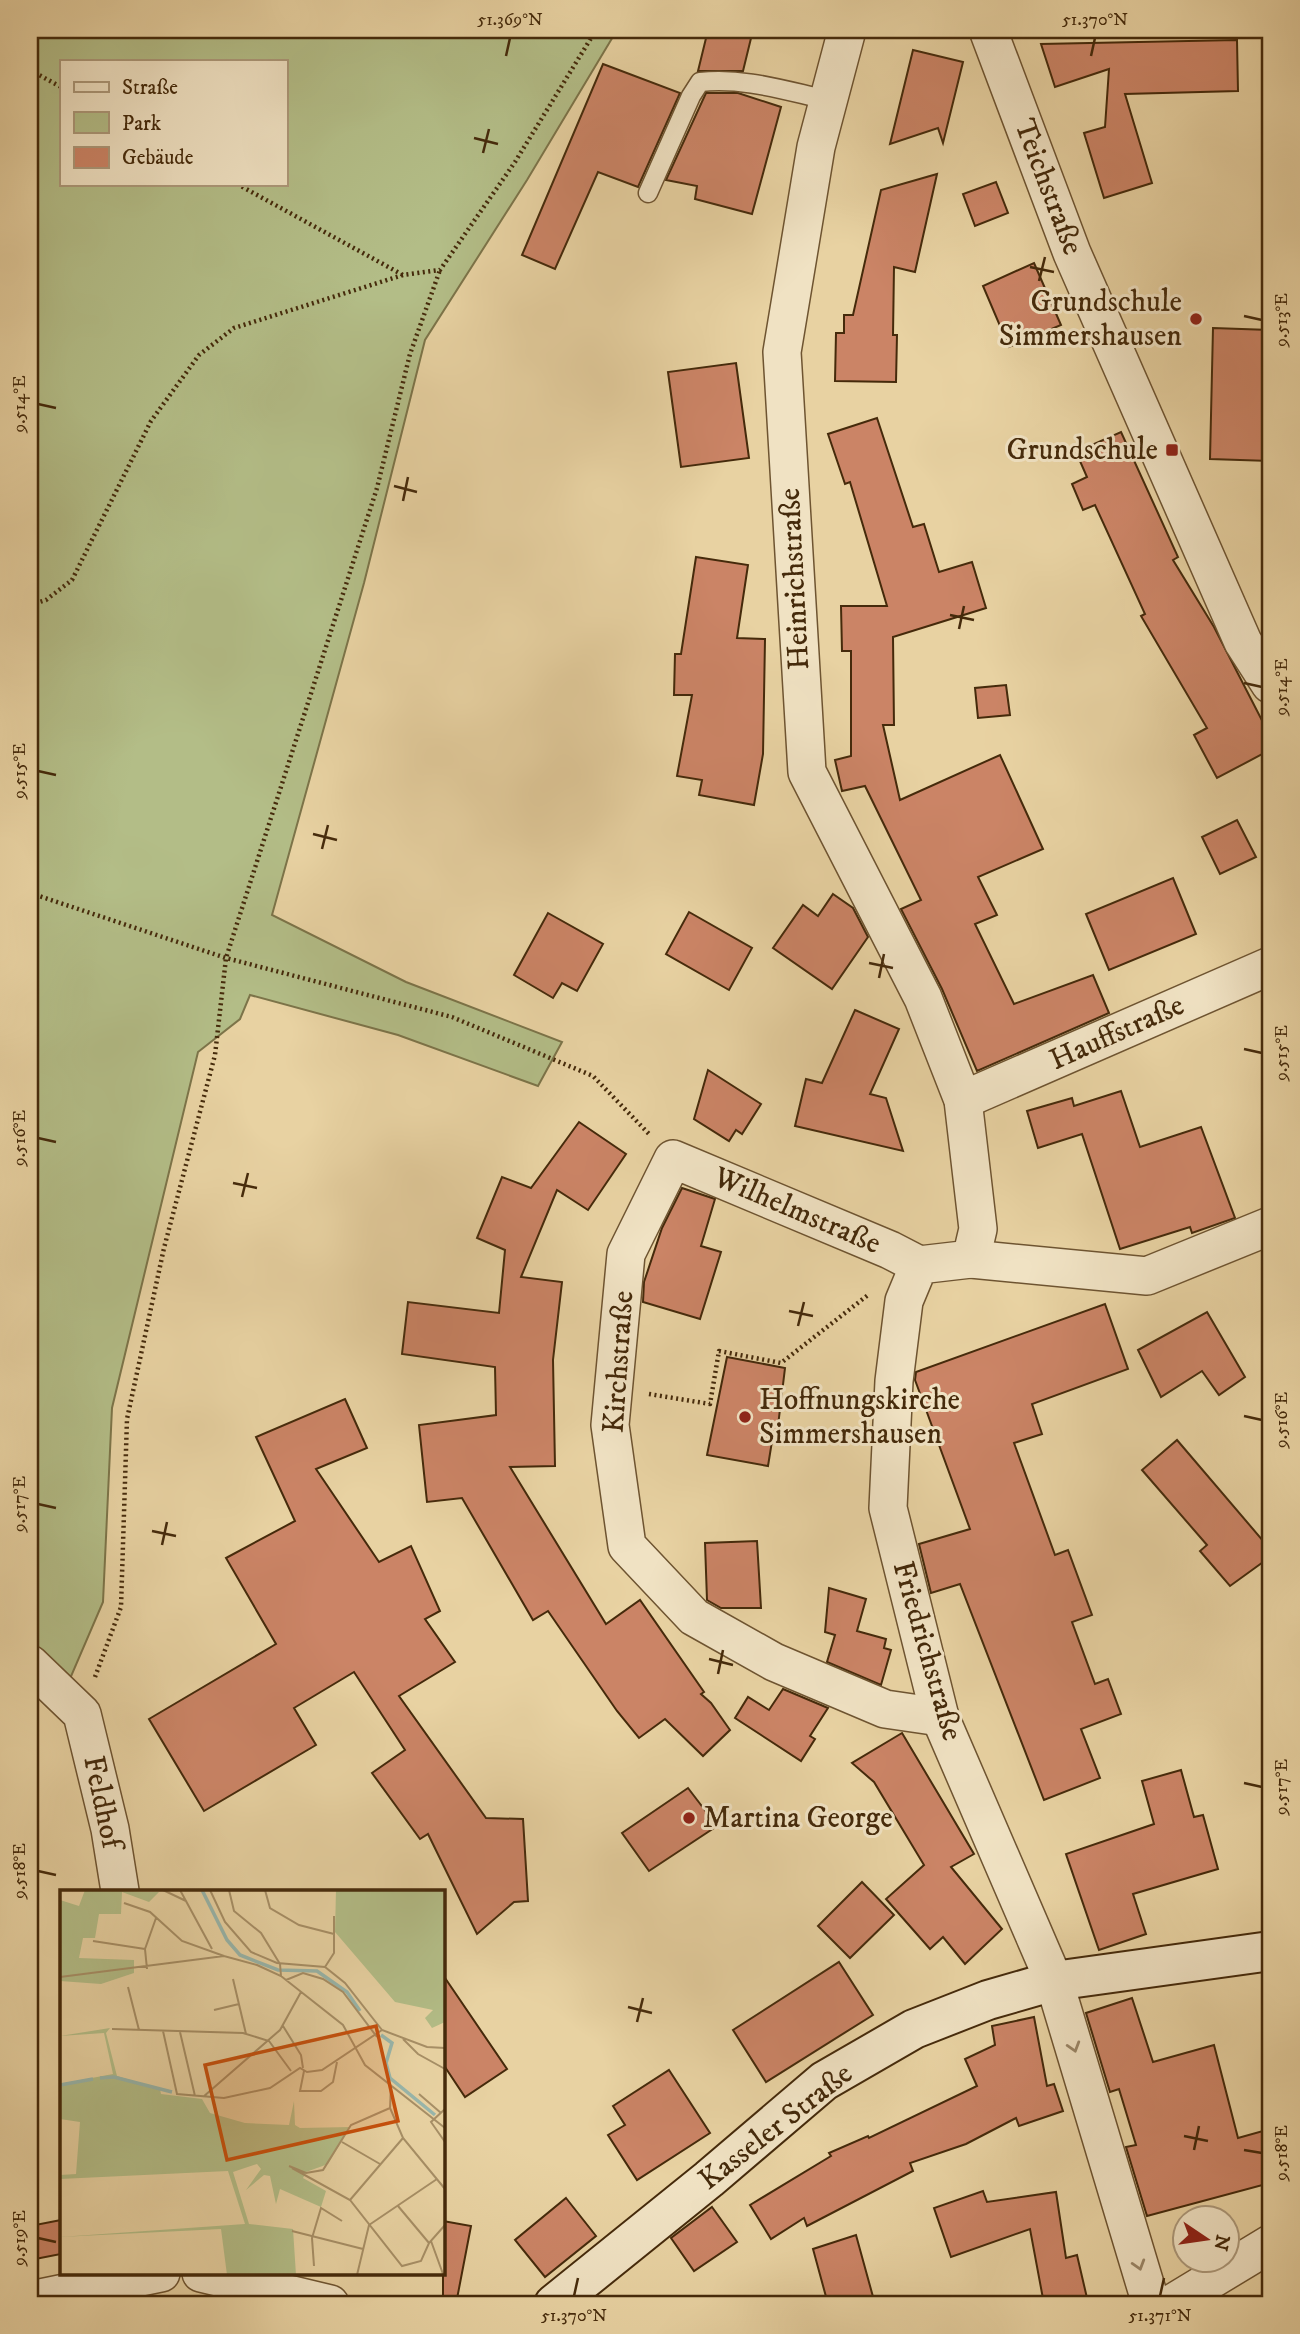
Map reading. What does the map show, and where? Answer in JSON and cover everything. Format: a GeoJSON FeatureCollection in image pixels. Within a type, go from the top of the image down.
{"type":"FeatureCollection","features":[{"type":"Feature","properties":{"kind":"street","name":"Heinrichstraße"},"geometry":{"type":"LineString","coordinates":[[847,30],[816,147],[782,352],[807,772],[923,998],[963,1100]]}},
{"type":"Feature","properties":{"kind":"street","name":"Teichstraße"},"geometry":{"type":"LineString","coordinates":[[988,30],[1072,253],[1243,642],[1270,684]]}},
{"type":"Feature","properties":{"kind":"street","name":"Hauffstraße"},"geometry":{"type":"LineString","coordinates":[[963,1100],[1270,966]]}},
{"type":"Feature","properties":{"kind":"street"},"geometry":{"type":"LineString","coordinates":[[963,1100],[978,1229],[971,1259]]}},
{"type":"Feature","properties":{"kind":"street","name":"Wilhelmstraße"},"geometry":{"type":"LineString","coordinates":[[673,1159],[910,1261]]}},
{"type":"Feature","properties":{"kind":"street","name":"Kirchstraße"},"geometry":{"type":"LineString","coordinates":[[673,1159],[626,1254],[610,1425],[627,1546],[694,1617],[774,1662],[885,1709],[940,1717]]}},
{"type":"Feature","properties":{"kind":"street"},"geometry":{"type":"LineString","coordinates":[[910,1261],[971,1259],[1147,1276],[1270,1226]]}},
{"type":"Feature","properties":{"kind":"street","name":"Friedrichstraße"},"geometry":{"type":"LineString","coordinates":[[910,1261],[894,1381],[888,1508],[940,1717],[1054,1981],[1151,2304]]}},
{"type":"Feature","properties":{"kind":"street"},"geometry":{"type":"LineString","coordinates":[[30,1664],[82,1714]]}},
{"type":"Feature","properties":{"kind":"street","name":"Feldhof"},"geometry":{"type":"LineString","coordinates":[[82,1714],[110,1829],[120,1890]]}},
{"type":"Feature","properties":{"kind":"street","name":"Kasseler Straße"},"geometry":{"type":"LineString","coordinates":[[554,2304],[709,2179],[824,2081],[914,2029],[988,2000],[1054,1981],[1270,1951]]}},
{"type":"Feature","properties":{"kind":"street"},"geometry":{"type":"LineString","coordinates":[[1171,2304],[1270,2244]]}},
{"type":"Feature","properties":{"kind":"street"},"geometry":{"type":"LineString","coordinates":[[30,2300],[156,2274]]}},
{"type":"Feature","properties":{"kind":"street"},"geometry":{"type":"LineString","coordinates":[[205,2274],[330,2304]]}},
{"type":"Feature","properties":{"kind":"lane"},"geometry":{"type":"LineString","coordinates":[[648,193],[691,96],[700,82],[722,79],[752,83],[828,100]]}},
{"type":"Feature","properties":{"kind":"path"},"geometry":{"type":"LineString","coordinates":[[82,1714],[121,1607],[127,1419],[164,1248],[215,1055],[226,958],[377,488],[410,355],[440,270],[516,162],[596,30]]}},
{"type":"Feature","properties":{"kind":"path"},"geometry":{"type":"LineString","coordinates":[[30,70],[60,86]]}},
{"type":"Feature","properties":{"kind":"path"},"geometry":{"type":"LineString","coordinates":[[241,186],[403,275]]}},
{"type":"Feature","properties":{"kind":"path"},"geometry":{"type":"LineString","coordinates":[[30,605],[46,600],[72,580],[151,421],[198,355],[234,328],[403,275],[440,270]]}},
{"type":"Feature","properties":{"kind":"path"},"geometry":{"type":"LineString","coordinates":[[30,893],[226,958],[452,1017],[593,1076],[673,1159]]}},
{"type":"Feature","properties":{"kind":"path"},"geometry":{"type":"LineString","coordinates":[[613,1388],[710,1404],[719,1351],[781,1363],[910,1261]]}},
{"type":"Feature","properties":{"kind":"green space"},"geometry":{"type":"Polygon","coordinates":[[[30,30],[617,30],[527,180],[425,340],[364,583],[272,915],[406,982],[562,1042],[538,1086],[398,1035],[250,995],[240,1019],[198,1052],[112,1408],[103,1602],[63,1695],[30,1659],[30,769],[34,765],[30,760],[30,30]]]}},
{"type":"Feature","properties":{"kind":"building"},"geometry":{"type":"Polygon","coordinates":[[[708,30],[753,30],[743,71],[698,71],[708,30]]]}},
{"type":"Feature","properties":{"kind":"building"},"geometry":{"type":"Polygon","coordinates":[[[1237,40],[1238,91],[1125,94],[1152,183],[1104,198],[1084,133],[1105,127],[1109,69],[1055,87],[1041,44],[1237,40]]]}},
{"type":"Feature","properties":{"kind":"building"},"geometry":{"type":"Polygon","coordinates":[[[913,50],[963,62],[943,143],[938,128],[890,144],[913,50]]]}},
{"type":"Feature","properties":{"kind":"building"},"geometry":{"type":"Polygon","coordinates":[[[603,64],[680,93],[638,187],[598,172],[555,269],[522,255],[603,64]]]}},
{"type":"Feature","properties":{"kind":"building"},"geometry":{"type":"Polygon","coordinates":[[[706,93],[738,93],[781,107],[752,214],[695,199],[697,186],[666,180],[706,93]]]}},
{"type":"Feature","properties":{"kind":"building"},"geometry":{"type":"Polygon","coordinates":[[[937,174],[915,272],[894,267],[893,335],[897,335],[896,382],[835,381],[836,333],[844,333],[844,315],[853,315],[881,190],[937,174]]]}},
{"type":"Feature","properties":{"kind":"building"},"geometry":{"type":"Polygon","coordinates":[[[996,182],[1008,213],[975,226],[963,194],[996,182]]]}},
{"type":"Feature","properties":{"kind":"building"},"geometry":{"type":"Polygon","coordinates":[[[1034,263],[1061,325],[1009,347],[983,286],[1034,263]]]}},
{"type":"Feature","properties":{"kind":"building"},"geometry":{"type":"Polygon","coordinates":[[[1213,328],[1270,330],[1270,461],[1210,459],[1213,328]]]}},
{"type":"Feature","properties":{"kind":"building"},"geometry":{"type":"Polygon","coordinates":[[[736,363],[749,458],[681,467],[668,372],[736,363]]]}},
{"type":"Feature","properties":{"kind":"building"},"geometry":{"type":"Polygon","coordinates":[[[877,418],[913,527],[924,524],[939,572],[972,562],[986,608],[893,637],[894,725],[883,725],[900,800],[1000,755],[1043,849],[978,877],[997,915],[975,924],[1014,1004],[1093,975],[1109,1013],[977,1071],[942,989],[901,909],[921,900],[865,786],[842,791],[835,760],[851,756],[851,651],[842,651],[841,606],[887,606],[850,482],[845,484],[828,434],[877,418]]]}},
{"type":"Feature","properties":{"kind":"building"},"geometry":{"type":"Polygon","coordinates":[[[1121,432],[1178,557],[1173,560],[1214,627],[1270,736],[1270,750],[1217,778],[1194,735],[1207,728],[1141,616],[1145,614],[1095,505],[1083,510],[1072,484],[1087,477],[1076,452],[1121,432]]]}},
{"type":"Feature","properties":{"kind":"building"},"geometry":{"type":"Polygon","coordinates":[[[696,557],[748,565],[737,638],[765,639],[763,754],[754,805],[699,795],[702,780],[677,776],[692,695],[674,695],[675,654],[681,654],[696,557]]]}},
{"type":"Feature","properties":{"kind":"building"},"geometry":{"type":"Polygon","coordinates":[[[1006,685],[1010,715],[978,718],[975,688],[1006,685]]]}},
{"type":"Feature","properties":{"kind":"building"},"geometry":{"type":"Polygon","coordinates":[[[1237,820],[1256,857],[1220,874],[1202,837],[1237,820]]]}},
{"type":"Feature","properties":{"kind":"building"},"geometry":{"type":"Polygon","coordinates":[[[1173,878],[1196,934],[1109,970],[1086,914],[1173,878]]]}},
{"type":"Feature","properties":{"kind":"building"},"geometry":{"type":"Polygon","coordinates":[[[833,894],[853,908],[868,937],[832,989],[773,948],[803,905],[818,916],[833,894]]]}},
{"type":"Feature","properties":{"kind":"building"},"geometry":{"type":"Polygon","coordinates":[[[689,912],[752,948],[729,990],[666,954],[689,912]]]}},
{"type":"Feature","properties":{"kind":"building"},"geometry":{"type":"Polygon","coordinates":[[[548,913],[603,944],[577,991],[562,983],[553,998],[514,975],[548,913]]]}},
{"type":"Feature","properties":{"kind":"building"},"geometry":{"type":"Polygon","coordinates":[[[855,1010],[899,1029],[870,1094],[886,1098],[903,1151],[795,1126],[806,1079],[822,1083],[855,1010]]]}},
{"type":"Feature","properties":{"kind":"building"},"geometry":{"type":"Polygon","coordinates":[[[708,1070],[761,1104],[742,1134],[736,1130],[729,1141],[694,1119],[708,1070]]]}},
{"type":"Feature","properties":{"kind":"building"},"geometry":{"type":"Polygon","coordinates":[[[1121,1091],[1140,1147],[1201,1127],[1235,1218],[1192,1233],[1190,1227],[1120,1249],[1082,1134],[1038,1148],[1027,1111],[1072,1098],[1074,1106],[1121,1091]]]}},
{"type":"Feature","properties":{"kind":"building"},"geometry":{"type":"Polygon","coordinates":[[[579,1122],[626,1154],[588,1210],[557,1190],[521,1277],[562,1282],[553,1360],[555,1466],[510,1467],[606,1624],[640,1600],[704,1692],[701,1694],[711,1703],[730,1730],[703,1756],[665,1719],[639,1738],[617,1711],[548,1611],[533,1620],[462,1498],[427,1502],[419,1425],[496,1415],[495,1367],[402,1354],[408,1302],[499,1313],[505,1250],[477,1238],[502,1177],[531,1188],[579,1122]]]}},
{"type":"Feature","properties":{"kind":"building"},"geometry":{"type":"Polygon","coordinates":[[[682,1188],[715,1199],[701,1246],[721,1252],[700,1319],[643,1302],[644,1282],[662,1228],[682,1188]]]}},
{"type":"Feature","properties":{"kind":"building"},"geometry":{"type":"Polygon","coordinates":[[[1105,1304],[1128,1369],[1032,1404],[1042,1434],[1014,1443],[1055,1555],[1068,1550],[1092,1615],[1072,1622],[1095,1684],[1108,1679],[1121,1714],[1081,1729],[1100,1778],[1044,1800],[960,1584],[931,1593],[919,1544],[970,1529],[915,1380],[916,1372],[1105,1304]]]}},
{"type":"Feature","properties":{"kind":"building"},"geometry":{"type":"Polygon","coordinates":[[[1207,1312],[1245,1377],[1219,1395],[1202,1371],[1161,1397],[1138,1350],[1207,1312]]]}},
{"type":"Feature","properties":{"kind":"building","name":"Hoffnungskirche Simmershausen"},"geometry":{"type":"Polygon","coordinates":[[[727,1357],[785,1368],[777,1434],[773,1435],[768,1466],[707,1455],[727,1357]]]}},
{"type":"Feature","properties":{"kind":"building"},"geometry":{"type":"Polygon","coordinates":[[[345,1399],[367,1448],[316,1469],[379,1562],[411,1546],[440,1611],[425,1619],[455,1662],[399,1696],[486,1818],[523,1819],[528,1901],[514,1902],[477,1934],[428,1834],[420,1839],[372,1773],[405,1750],[354,1672],[294,1708],[316,1745],[204,1811],[149,1719],[276,1644],[226,1558],[295,1521],[256,1437],[345,1399]]]}},
{"type":"Feature","properties":{"kind":"building"},"geometry":{"type":"Polygon","coordinates":[[[1177,1440],[1270,1549],[1270,1557],[1230,1586],[1200,1551],[1207,1545],[1142,1470],[1177,1440]]]}},
{"type":"Feature","properties":{"kind":"building"},"geometry":{"type":"Polygon","coordinates":[[[757,1541],[761,1608],[721,1608],[707,1600],[705,1543],[757,1541]]]}},
{"type":"Feature","properties":{"kind":"building"},"geometry":{"type":"Polygon","coordinates":[[[829,1588],[866,1599],[857,1631],[886,1639],[884,1648],[891,1650],[881,1685],[827,1662],[835,1635],[825,1632],[829,1588]]]}},
{"type":"Feature","properties":{"kind":"building"},"geometry":{"type":"Polygon","coordinates":[[[783,1689],[828,1708],[810,1736],[815,1739],[801,1761],[735,1718],[748,1697],[769,1710],[783,1689]]]}},
{"type":"Feature","properties":{"kind":"building"},"geometry":{"type":"Polygon","coordinates":[[[902,1733],[974,1854],[951,1867],[1002,1929],[965,1964],[943,1937],[930,1949],[886,1899],[924,1865],[874,1782],[852,1763],[902,1733]]]}},
{"type":"Feature","properties":{"kind":"building"},"geometry":{"type":"Polygon","coordinates":[[[1181,1770],[1194,1817],[1203,1815],[1218,1869],[1133,1894],[1146,1934],[1099,1950],[1066,1854],[1154,1824],[1142,1781],[1181,1770]]]}},
{"type":"Feature","properties":{"kind":"building"},"geometry":{"type":"Polygon","coordinates":[[[688,1788],[717,1826],[649,1871],[622,1833],[688,1788]]]}},
{"type":"Feature","properties":{"kind":"building"},"geometry":{"type":"Polygon","coordinates":[[[862,1882],[894,1915],[850,1958],[818,1926],[862,1882]]]}},
{"type":"Feature","properties":{"kind":"building"},"geometry":{"type":"Polygon","coordinates":[[[839,1962],[873,2015],[766,2082],[733,2030],[839,1962]]]}},
{"type":"Feature","properties":{"kind":"building"},"geometry":{"type":"Polygon","coordinates":[[[444,1976],[507,2069],[465,2097],[444,2066],[444,1976]]]}},
{"type":"Feature","properties":{"kind":"building"},"geometry":{"type":"Polygon","coordinates":[[[1132,1998],[1153,2062],[1214,2045],[1238,2138],[1270,2129],[1270,2183],[1192,2204],[1170,2204],[1170,2210],[1147,2216],[1126,2147],[1136,2145],[1119,2089],[1110,2092],[1086,2013],[1132,1998]]]}},
{"type":"Feature","properties":{"kind":"building"},"geometry":{"type":"Polygon","coordinates":[[[1034,2017],[1047,2086],[1054,2084],[1063,2111],[1019,2126],[1016,2118],[966,2144],[910,2163],[913,2171],[807,2226],[804,2218],[771,2239],[750,2205],[831,2156],[829,2153],[868,2136],[869,2138],[977,2086],[965,2059],[995,2045],[992,2026],[1034,2017]]]}},
{"type":"Feature","properties":{"kind":"building"},"geometry":{"type":"Polygon","coordinates":[[[669,2070],[710,2133],[637,2180],[608,2135],[625,2125],[613,2106],[669,2070]]]}},
{"type":"Feature","properties":{"kind":"building"},"geometry":{"type":"Polygon","coordinates":[[[983,2191],[987,2202],[1056,2192],[1066,2258],[1077,2255],[1087,2298],[1061,2304],[1044,2304],[1030,2229],[951,2257],[934,2208],[983,2191]]]}},
{"type":"Feature","properties":{"kind":"building"},"geometry":{"type":"Polygon","coordinates":[[[566,2198],[596,2236],[545,2277],[515,2240],[566,2198]]]}},
{"type":"Feature","properties":{"kind":"building"},"geometry":{"type":"Polygon","coordinates":[[[712,2207],[737,2242],[694,2271],[671,2238],[712,2207]]]}},
{"type":"Feature","properties":{"kind":"building"},"geometry":{"type":"Polygon","coordinates":[[[60,2220],[60,2254],[30,2260],[30,2226],[60,2220]]]}},
{"type":"Feature","properties":{"kind":"building"},"geometry":{"type":"Polygon","coordinates":[[[444,2221],[471,2226],[456,2304],[443,2303],[444,2221]]]}},
{"type":"Feature","properties":{"kind":"building"},"geometry":{"type":"Polygon","coordinates":[[[856,2235],[875,2304],[828,2304],[813,2249],[856,2235]]]}},
{"type":"Feature","properties":{"kind":"place","name":"Grundschule Simmershausen"},"geometry":{"type":"Point","coordinates":[1196,319]}},
{"type":"Feature","properties":{"kind":"place","name":"Grundschule"},"geometry":{"type":"Point","coordinates":[1172,450]}},
{"type":"Feature","properties":{"kind":"place","name":"Hoffnungskirche Simmershausen"},"geometry":{"type":"Point","coordinates":[745,1417]}},
{"type":"Feature","properties":{"kind":"place","name":"Martina George"},"geometry":{"type":"Point","coordinates":[689,1818]}}]}
